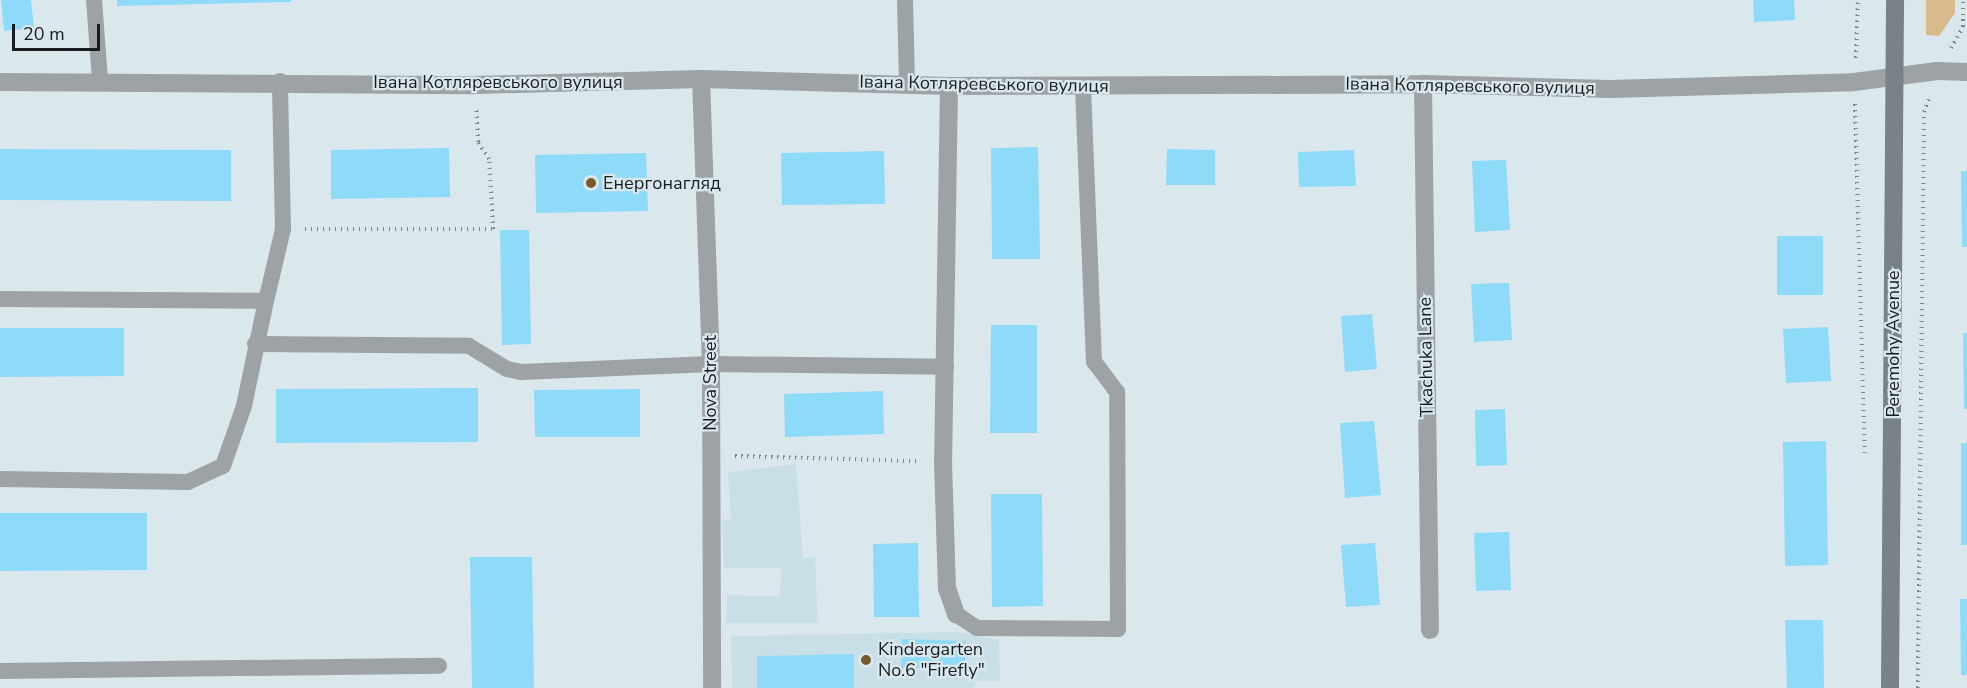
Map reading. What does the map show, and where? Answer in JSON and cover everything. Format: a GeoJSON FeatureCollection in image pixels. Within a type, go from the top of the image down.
{"type":"FeatureCollection","features":[{"type":"Feature","properties":{"kind":"main road","name":"Peremohy Avenue"},"geometry":{"type":"LineString","coordinates":[[1890,688],[1895,0]]}},
{"type":"Feature","properties":{"kind":"street","name":"Івана Котляревського вулиця"},"geometry":{"type":"LineString","coordinates":[[0,82],[280,81],[475,85],[701,79],[949,86],[1423,84],[1610,89],[1854,82],[1937,71],[1967,72]]}},
{"type":"Feature","properties":{"kind":"street","name":"Nova Street"},"geometry":{"type":"LineString","coordinates":[[701,79],[711,364],[712,688]]}},
{"type":"Feature","properties":{"kind":"street","name":"Tkachuka Lane"},"geometry":{"type":"LineString","coordinates":[[1423,84],[1430,630]]}},
{"type":"Feature","properties":{"kind":"street"},"geometry":{"type":"LineString","coordinates":[[949,86],[943,462],[947,588],[956,614]]}},
{"type":"Feature","properties":{"kind":"lane"},"geometry":{"type":"LineString","coordinates":[[94,0],[100,80]]}},
{"type":"Feature","properties":{"kind":"lane"},"geometry":{"type":"LineString","coordinates":[[906,0],[908,84]]}},
{"type":"Feature","properties":{"kind":"lane"},"geometry":{"type":"LineString","coordinates":[[0,479],[188,482],[223,466],[244,406],[255,344],[283,229],[280,81]]}},
{"type":"Feature","properties":{"kind":"lane"},"geometry":{"type":"LineString","coordinates":[[956,614],[977,628],[1118,629],[1117,392],[1094,362],[1083,85]]}},
{"type":"Feature","properties":{"kind":"lane"},"geometry":{"type":"LineString","coordinates":[[0,299],[267,301]]}},
{"type":"Feature","properties":{"kind":"lane"},"geometry":{"type":"LineString","coordinates":[[255,344],[469,346],[507,369],[521,372],[711,364],[946,367]]}},
{"type":"Feature","properties":{"kind":"lane"},"geometry":{"type":"LineString","coordinates":[[0,671],[439,666]]}},
{"type":"Feature","properties":{"kind":"path"},"geometry":{"type":"LineString","coordinates":[[1858,0],[1854,82],[1865,464]]}},
{"type":"Feature","properties":{"kind":"path"},"geometry":{"type":"LineString","coordinates":[[1918,688],[1924,112],[1937,71],[1963,27],[1963,0]]}},
{"type":"Feature","properties":{"kind":"path"},"geometry":{"type":"LineString","coordinates":[[283,229],[493,229],[489,159],[478,142],[475,85]]}},
{"type":"Feature","properties":{"kind":"path"},"geometry":{"type":"LineString","coordinates":[[710,455],[943,462]]}},
{"type":"Feature","properties":{"kind":"shaded area"},"geometry":{"type":"Polygon","coordinates":[[[1926,0],[1955,0],[1955,13],[1939,36],[1926,35],[1926,0]]]}},
{"type":"Feature","properties":{"kind":"shaded area"},"geometry":{"type":"Polygon","coordinates":[[[796,464],[803,558],[815,557],[818,623],[726,623],[727,595],[780,596],[781,568],[724,568],[722,521],[731,520],[728,472],[796,464]]]}},
{"type":"Feature","properties":{"kind":"shaded area","name":"Kindergarten No.6 \"Firefly\""},"geometry":{"type":"Polygon","coordinates":[[[959,632],[999,640],[1000,681],[975,681],[975,688],[732,688],[731,636],[959,632]]]}},
{"type":"Feature","properties":{"kind":"building"},"geometry":{"type":"Polygon","coordinates":[[[1,0],[31,0],[34,28],[4,31],[1,0]]]}},
{"type":"Feature","properties":{"kind":"building"},"geometry":{"type":"Polygon","coordinates":[[[117,0],[291,0],[291,2],[117,6],[117,0]]]}},
{"type":"Feature","properties":{"kind":"building"},"geometry":{"type":"Polygon","coordinates":[[[1753,0],[1794,0],[1795,20],[1754,22],[1753,0]]]}},
{"type":"Feature","properties":{"kind":"building"},"geometry":{"type":"Polygon","coordinates":[[[1038,147],[1040,259],[992,259],[991,148],[1038,147]]]}},
{"type":"Feature","properties":{"kind":"building"},"geometry":{"type":"Polygon","coordinates":[[[449,148],[450,197],[331,199],[331,150],[449,148]]]}},
{"type":"Feature","properties":{"kind":"building"},"geometry":{"type":"Polygon","coordinates":[[[0,149],[231,150],[231,201],[0,200],[0,149]]]}},
{"type":"Feature","properties":{"kind":"building"},"geometry":{"type":"Polygon","coordinates":[[[1167,149],[1215,150],[1215,185],[1166,185],[1167,149]]]}},
{"type":"Feature","properties":{"kind":"building"},"geometry":{"type":"Polygon","coordinates":[[[1354,150],[1356,186],[1299,187],[1298,152],[1354,150]]]}},
{"type":"Feature","properties":{"kind":"building"},"geometry":{"type":"Polygon","coordinates":[[[884,151],[885,204],[782,205],[781,153],[884,151]]]}},
{"type":"Feature","properties":{"kind":"building","name":"Енергонагляд"},"geometry":{"type":"Polygon","coordinates":[[[646,153],[648,211],[536,213],[535,155],[646,153]]]}},
{"type":"Feature","properties":{"kind":"building"},"geometry":{"type":"Polygon","coordinates":[[[1506,160],[1510,230],[1475,232],[1472,161],[1506,160]]]}},
{"type":"Feature","properties":{"kind":"building"},"geometry":{"type":"Polygon","coordinates":[[[1961,171],[1967,171],[1967,247],[1962,247],[1961,171]]]}},
{"type":"Feature","properties":{"kind":"building"},"geometry":{"type":"Polygon","coordinates":[[[500,230],[529,230],[531,344],[502,345],[500,230]]]}},
{"type":"Feature","properties":{"kind":"building"},"geometry":{"type":"Polygon","coordinates":[[[1777,236],[1823,236],[1823,295],[1777,295],[1777,236]]]}},
{"type":"Feature","properties":{"kind":"building"},"geometry":{"type":"Polygon","coordinates":[[[1509,283],[1512,340],[1474,342],[1471,284],[1509,283]]]}},
{"type":"Feature","properties":{"kind":"building"},"geometry":{"type":"Polygon","coordinates":[[[1372,314],[1377,369],[1345,372],[1341,316],[1372,314]]]}},
{"type":"Feature","properties":{"kind":"building"},"geometry":{"type":"Polygon","coordinates":[[[991,325],[1037,325],[1037,433],[990,433],[991,325]]]}},
{"type":"Feature","properties":{"kind":"building"},"geometry":{"type":"Polygon","coordinates":[[[1828,327],[1831,381],[1786,383],[1783,329],[1828,327]]]}},
{"type":"Feature","properties":{"kind":"building"},"geometry":{"type":"Polygon","coordinates":[[[0,328],[124,328],[124,376],[0,377],[0,328]]]}},
{"type":"Feature","properties":{"kind":"building"},"geometry":{"type":"Polygon","coordinates":[[[1963,333],[1967,333],[1967,409],[1964,409],[1963,333]]]}},
{"type":"Feature","properties":{"kind":"building"},"geometry":{"type":"Polygon","coordinates":[[[478,388],[478,442],[276,443],[276,389],[478,388]]]}},
{"type":"Feature","properties":{"kind":"building"},"geometry":{"type":"Polygon","coordinates":[[[640,389],[640,437],[535,437],[534,390],[640,389]]]}},
{"type":"Feature","properties":{"kind":"building"},"geometry":{"type":"Polygon","coordinates":[[[883,391],[884,434],[785,437],[784,394],[883,391]]]}},
{"type":"Feature","properties":{"kind":"building"},"geometry":{"type":"Polygon","coordinates":[[[1505,409],[1507,465],[1476,466],[1475,410],[1505,409]]]}},
{"type":"Feature","properties":{"kind":"building"},"geometry":{"type":"Polygon","coordinates":[[[1374,421],[1381,495],[1345,498],[1340,423],[1374,421]]]}},
{"type":"Feature","properties":{"kind":"building"},"geometry":{"type":"Polygon","coordinates":[[[1826,441],[1828,565],[1785,566],[1783,442],[1826,441]]]}},
{"type":"Feature","properties":{"kind":"building"},"geometry":{"type":"Polygon","coordinates":[[[1961,443],[1967,443],[1967,545],[1961,545],[1961,443]]]}},
{"type":"Feature","properties":{"kind":"building"},"geometry":{"type":"Polygon","coordinates":[[[991,494],[1042,494],[1043,606],[992,607],[991,494]]]}},
{"type":"Feature","properties":{"kind":"building"},"geometry":{"type":"Polygon","coordinates":[[[0,513],[147,513],[147,570],[0,571],[0,513]]]}},
{"type":"Feature","properties":{"kind":"building"},"geometry":{"type":"Polygon","coordinates":[[[1509,532],[1511,590],[1476,591],[1474,533],[1509,532]]]}},
{"type":"Feature","properties":{"kind":"building"},"geometry":{"type":"Polygon","coordinates":[[[918,543],[919,617],[874,617],[873,544],[918,543]]]}},
{"type":"Feature","properties":{"kind":"building"},"geometry":{"type":"Polygon","coordinates":[[[1375,543],[1380,605],[1346,607],[1341,545],[1375,543]]]}},
{"type":"Feature","properties":{"kind":"building"},"geometry":{"type":"Polygon","coordinates":[[[470,557],[532,557],[534,688],[472,688],[470,557]]]}},
{"type":"Feature","properties":{"kind":"building"},"geometry":{"type":"Polygon","coordinates":[[[1960,599],[1967,599],[1967,675],[1961,675],[1960,599]]]}},
{"type":"Feature","properties":{"kind":"building"},"geometry":{"type":"Polygon","coordinates":[[[1785,620],[1823,620],[1824,688],[1787,688],[1785,620]]]}},
{"type":"Feature","properties":{"kind":"building"},"geometry":{"type":"Polygon","coordinates":[[[902,639],[966,641],[965,669],[901,668],[902,639]]]}},
{"type":"Feature","properties":{"kind":"building"},"geometry":{"type":"Polygon","coordinates":[[[854,654],[854,688],[757,688],[757,656],[854,654]]]}},
{"type":"Feature","properties":{"kind":"place","name":"Енергонагляд"},"geometry":{"type":"Point","coordinates":[591,183]}},
{"type":"Feature","properties":{"kind":"place","name":"Kindergarten No.6 \"Firefly\""},"geometry":{"type":"Point","coordinates":[866,660]}}]}
